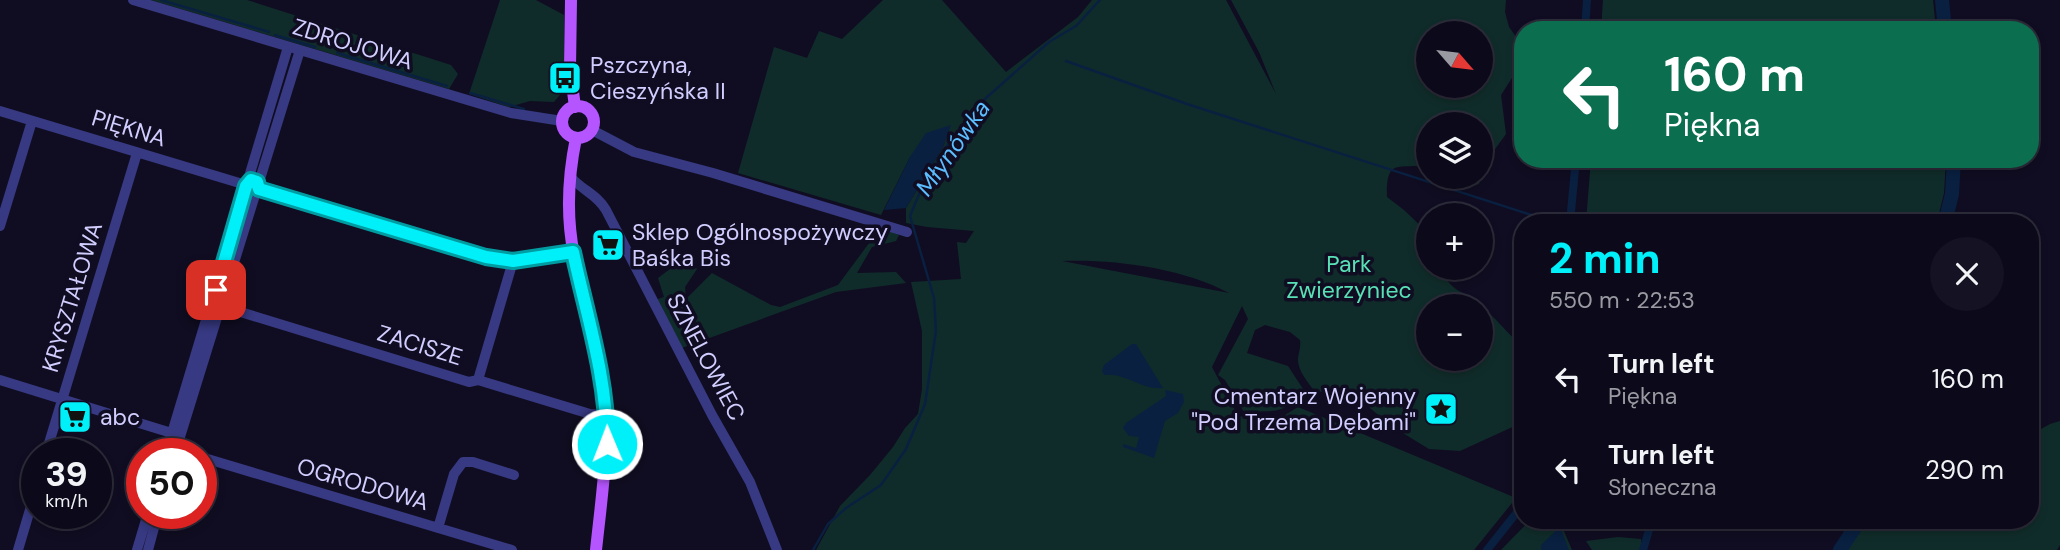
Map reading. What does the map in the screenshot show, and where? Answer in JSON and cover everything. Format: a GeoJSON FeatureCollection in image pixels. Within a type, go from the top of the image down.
{"type":"FeatureCollection","features":[{"type":"Feature","properties":{"kind":"main road"},"geometry":{"type":"LineString","coordinates":[[572,0],[570,64],[575,107]]}},
{"type":"Feature","properties":{"kind":"main road"},"geometry":{"type":"LineString","coordinates":[[575,107],[582,107],[591,113],[594,123],[592,130],[584,137],[576,138],[565,132],[562,121],[566,112],[575,107]]}},
{"type":"Feature","properties":{"kind":"main road"},"geometry":{"type":"LineString","coordinates":[[576,138],[568,203],[573,252],[598,353],[606,415],[605,474],[596,550]]}},
{"type":"Feature","properties":{"kind":"street","name":"ZDROJOWA"},"geometry":{"type":"LineString","coordinates":[[133,0],[511,113],[562,121]]}},
{"type":"Feature","properties":{"kind":"street"},"geometry":{"type":"LineString","coordinates":[[176,434],[222,306],[288,47]]}},
{"type":"Feature","properties":{"kind":"street"},"geometry":{"type":"LineString","coordinates":[[175,438],[252,186],[300,50]]}},
{"type":"Feature","properties":{"kind":"street","name":"PIĘKNA"},"geometry":{"type":"LineString","coordinates":[[0,111],[467,252],[513,261],[573,252]]}},
{"type":"Feature","properties":{"kind":"street"},"geometry":{"type":"LineString","coordinates":[[0,226],[32,121]]}},
{"type":"Feature","properties":{"kind":"street"},"geometry":{"type":"LineString","coordinates":[[592,130],[638,153],[907,232]]}},
{"type":"Feature","properties":{"kind":"street","name":"KRYSZTAŁOWA"},"geometry":{"type":"LineString","coordinates":[[50,438],[137,153]]}},
{"type":"Feature","properties":{"kind":"street","name":"SZNELOWIEC"},"geometry":{"type":"LineString","coordinates":[[570,176],[597,197],[606,210],[712,415],[750,482],[777,550]]}},
{"type":"Feature","properties":{"kind":"street"},"geometry":{"type":"LineString","coordinates":[[568,203],[587,191]]}},
{"type":"Feature","properties":{"kind":"street"},"geometry":{"type":"LineString","coordinates":[[478,380],[513,261]]}},
{"type":"Feature","properties":{"kind":"street","name":"ZACISZE"},"geometry":{"type":"LineString","coordinates":[[222,306],[469,382],[478,380],[590,414],[606,415]]}},
{"type":"Feature","properties":{"kind":"street"},"geometry":{"type":"LineString","coordinates":[[0,380],[176,434]]}},
{"type":"Feature","properties":{"kind":"street","name":"OGRODOWA"},"geometry":{"type":"LineString","coordinates":[[217,462],[512,550]]}},
{"type":"Feature","properties":{"kind":"street"},"geometry":{"type":"LineString","coordinates":[[438,527],[456,469],[463,462],[473,462],[514,475]]}},
{"type":"Feature","properties":{"kind":"street"},"geometry":{"type":"LineString","coordinates":[[18,550],[24,529]]}},
{"type":"Feature","properties":{"kind":"street"},"geometry":{"type":"LineString","coordinates":[[137,550],[143,529]]}},
{"type":"Feature","properties":{"kind":"street"},"geometry":{"type":"LineString","coordinates":[[148,550],[154,529]]}},
{"type":"Feature","properties":{"kind":"green space"},"geometry":{"type":"Polygon","coordinates":[[[151,0],[247,0],[451,65],[458,74],[449,89],[151,0]]]}},
{"type":"Feature","properties":{"kind":"green space"},"geometry":{"type":"Polygon","coordinates":[[[500,0],[536,0],[564,15],[564,90],[554,102],[530,101],[509,107],[469,94],[500,0]]]}},
{"type":"Feature","properties":{"kind":"green space","name":"Park Zwierzyniec"},"geometry":{"type":"Polygon","coordinates":[[[883,0],[942,0],[1006,72],[1078,17],[1092,0],[1226,0],[1276,94],[1259,52],[1231,0],[1506,0],[1505,12],[1514,34],[1514,72],[1501,95],[1506,134],[1493,152],[1493,112],[1416,112],[1416,166],[1397,167],[1392,170],[1387,184],[1387,197],[1416,221],[1416,280],[1447,280],[1465,294],[1416,294],[1416,371],[1493,371],[1493,317],[1514,338],[1514,426],[1460,451],[1429,449],[1393,427],[1354,395],[1314,391],[1299,367],[1300,340],[1290,332],[1265,325],[1255,330],[1247,353],[1288,366],[1305,392],[1289,405],[1277,410],[1244,412],[1225,380],[1218,375],[1248,319],[1242,306],[1212,367],[1238,416],[1277,420],[1298,407],[1514,497],[1514,500],[1474,550],[816,550],[840,506],[870,475],[918,414],[922,389],[922,331],[911,282],[961,279],[957,242],[966,243],[974,231],[906,223],[906,208],[943,147],[950,126],[910,157],[881,215],[738,173],[774,47],[807,58],[819,31],[842,39],[883,0]],[[1062,261],[1229,293],[1211,284],[1169,271],[1062,261]]]}},
{"type":"Feature","properties":{"kind":"green space"},"geometry":{"type":"Polygon","coordinates":[[[1603,0],[1933,0],[1935,21],[1602,21],[1603,0]]]}},
{"type":"Feature","properties":{"kind":"green space"},"geometry":{"type":"Polygon","coordinates":[[[1590,168],[1945,168],[1939,214],[1587,214],[1590,168]]]}},
{"type":"Feature","properties":{"kind":"green space"},"geometry":{"type":"Polygon","coordinates":[[[881,227],[899,235],[896,241],[872,247],[857,273],[896,272],[906,283],[836,292],[679,349],[655,300],[664,297],[658,278],[686,257],[697,269],[685,287],[686,299],[712,273],[771,305],[780,307],[838,285],[881,227]]]}},
{"type":"Feature","properties":{"kind":"green space"},"geometry":{"type":"Polygon","coordinates":[[[2060,421],[2060,545],[2057,550],[1846,550],[1859,529],[2039,529],[2039,430],[2060,421]]]}},
{"type":"Feature","properties":{"kind":"green space"},"geometry":{"type":"Polygon","coordinates":[[[1521,529],[1563,529],[1572,550],[1501,550],[1521,529]]]}},
{"type":"Feature","properties":{"kind":"green space"},"geometry":{"type":"Polygon","coordinates":[[[1618,537],[1641,539],[1641,550],[1592,550],[1586,541],[1618,537]]]}},
{"type":"Feature","properties":{"kind":"water"},"geometry":{"type":"Polygon","coordinates":[[[951,125],[943,147],[906,208],[884,210],[910,157],[926,133],[951,125]]]}},
{"type":"Feature","properties":{"kind":"water"},"geometry":{"type":"Polygon","coordinates":[[[1132,344],[1136,344],[1163,388],[1148,387],[1119,376],[1104,375],[1104,365],[1132,344]]]}},
{"type":"Feature","properties":{"kind":"water"},"geometry":{"type":"Polygon","coordinates":[[[1165,390],[1183,394],[1184,402],[1178,413],[1165,421],[1154,458],[1123,447],[1123,444],[1136,448],[1139,437],[1129,436],[1123,428],[1126,423],[1166,396],[1165,390]]]}},
{"type":"Feature","properties":{"kind":"water"},"geometry":{"type":"Polygon","coordinates":[[[1561,529],[1569,550],[1541,550],[1541,545],[1561,529]]]}},
{"type":"Feature","properties":{"kind":"waterway"},"geometry":{"type":"LineString","coordinates":[[161,0],[269,32]]}},
{"type":"Feature","properties":{"kind":"waterway","name":"Młynówka"},"geometry":{"type":"LineString","coordinates":[[813,550],[828,524],[846,508],[881,485],[906,449],[925,404],[936,331],[934,298],[910,216],[920,192],[946,147],[977,106],[1049,42],[1076,26],[1100,0]]}},
{"type":"Feature","properties":{"kind":"waterway"},"geometry":{"type":"LineString","coordinates":[[1586,21],[1587,0]]}},
{"type":"Feature","properties":{"kind":"waterway"},"geometry":{"type":"LineString","coordinates":[[1942,0],[1944,21]]}},
{"type":"Feature","properties":{"kind":"waterway"},"geometry":{"type":"LineString","coordinates":[[275,35],[315,47]]}},
{"type":"Feature","properties":{"kind":"waterway"},"geometry":{"type":"LineString","coordinates":[[337,53],[447,86]]}},
{"type":"Feature","properties":{"kind":"waterway"},"geometry":{"type":"LineString","coordinates":[[1066,61],[1187,104],[1528,214]]}},
{"type":"Feature","properties":{"kind":"waterway"},"geometry":{"type":"LineString","coordinates":[[470,93],[524,109]]}},
{"type":"Feature","properties":{"kind":"waterway"},"geometry":{"type":"LineString","coordinates":[[1571,214],[1575,168]]}},
{"type":"Feature","properties":{"kind":"waterway"},"geometry":{"type":"LineString","coordinates":[[1947,214],[1952,194],[1953,168]]}},
{"type":"Feature","properties":{"kind":"waterway"},"geometry":{"type":"LineString","coordinates":[[1487,550],[1514,516]]}},
{"type":"Feature","properties":{"kind":"waterway"},"geometry":{"type":"LineString","coordinates":[[1643,550],[1649,529]]}},
{"type":"Feature","properties":{"kind":"waterway"},"geometry":{"type":"LineString","coordinates":[[1840,550],[1854,529]]}},
{"type":"Feature","properties":{"kind":"place","name":"Pszczyna, Cieszyńska II"},"geometry":{"type":"Point","coordinates":[565,78]}},
{"type":"Feature","properties":{"kind":"place","name":"Sklep Ogólnospożywczy Baśka Bis"},"geometry":{"type":"Point","coordinates":[608,245]}},
{"type":"Feature","properties":{"kind":"place","name":"Cmentarz Wojenny \"Pod Trzema Dębami\""},"geometry":{"type":"Point","coordinates":[1441,409]}},
{"type":"Feature","properties":{"kind":"place","name":"abc"},"geometry":{"type":"Point","coordinates":[75,417]}},
{"type":"Feature","properties":{"kind":"route"},"geometry":{"type":"LineString","coordinates":[[216,290],[247,182],[251,180],[257,182],[259,189],[486,257],[513,261],[573,252],[601,366],[607,444]]}}]}
